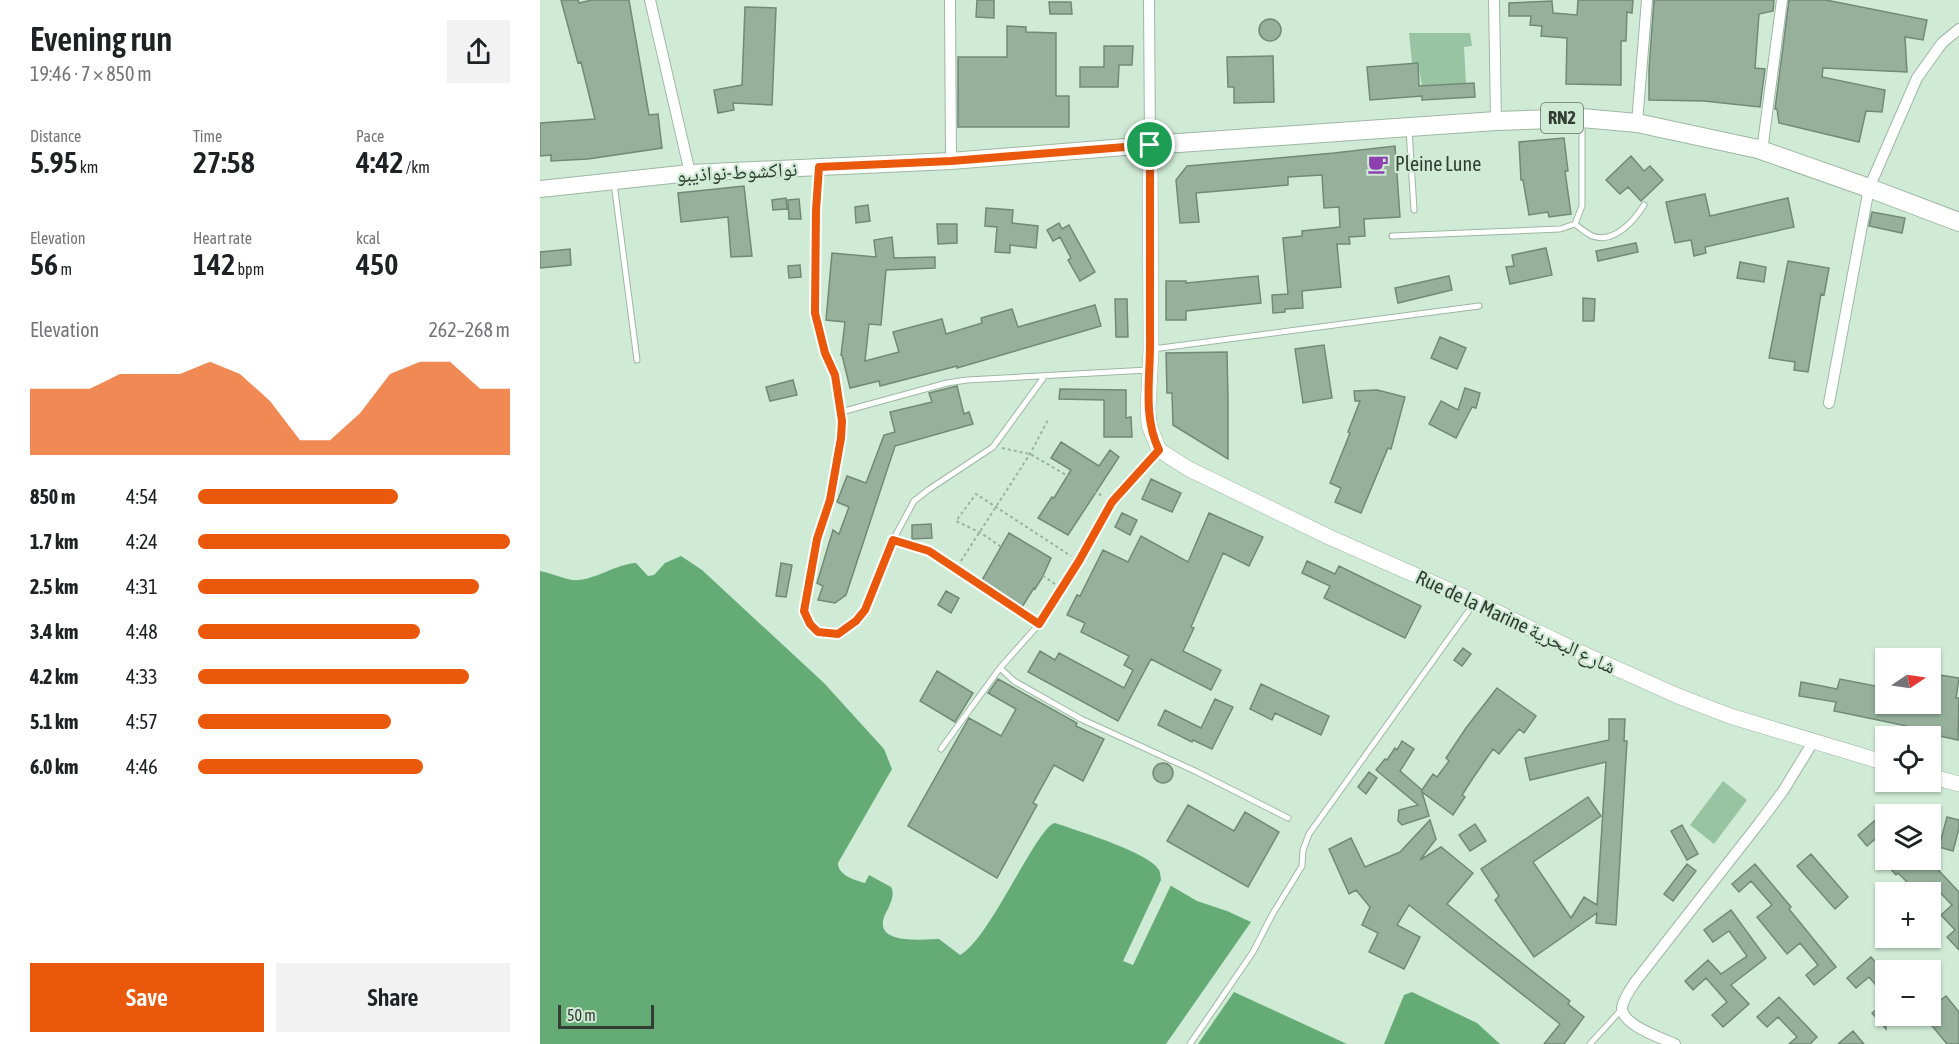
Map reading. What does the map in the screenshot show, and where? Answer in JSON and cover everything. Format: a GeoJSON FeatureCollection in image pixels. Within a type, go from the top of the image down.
{"type":"FeatureCollection","features":[{"type":"Feature","properties":{"kind":"highway","name":"RN2"},"geometry":{"type":"LineString","coordinates":[[1150,145],[1408,127],[1582,118],[1637,123],[1762,150],[1959,222]]}},
{"type":"Feature","properties":{"kind":"main road","name":"نواكشوط-نواذيبو"},"geometry":{"type":"LineString","coordinates":[[540,189],[690,173],[951,161],[1150,145]]}},
{"type":"Feature","properties":{"kind":"street"},"geometry":{"type":"LineString","coordinates":[[650,0],[690,173]]}},
{"type":"Feature","properties":{"kind":"street"},"geometry":{"type":"LineString","coordinates":[[950,0],[951,161]]}},
{"type":"Feature","properties":{"kind":"street"},"geometry":{"type":"LineString","coordinates":[[1149,0],[1149,425],[1159,450]]}},
{"type":"Feature","properties":{"kind":"street"},"geometry":{"type":"LineString","coordinates":[[1494,0],[1496,122]]}},
{"type":"Feature","properties":{"kind":"street"},"geometry":{"type":"LineString","coordinates":[[1637,123],[1647,0]]}},
{"type":"Feature","properties":{"kind":"street"},"geometry":{"type":"LineString","coordinates":[[1762,150],[1782,0]]}},
{"type":"Feature","properties":{"kind":"street"},"geometry":{"type":"LineString","coordinates":[[1829,403],[1869,188],[1917,78],[1942,43],[1959,29]]}},
{"type":"Feature","properties":{"kind":"street","name":"Rue de la Marine شارع البحرية"},"geometry":{"type":"LineString","coordinates":[[1159,450],[1189,469],[1329,537],[1678,696],[1730,716],[1875,760]]}},
{"type":"Feature","properties":{"kind":"street"},"geometry":{"type":"LineString","coordinates":[[1675,1044],[1631,1023],[1625,1017],[1622,1010],[1627,995],[1783,791],[1813,742]]}},
{"type":"Feature","properties":{"kind":"street"},"geometry":{"type":"LineString","coordinates":[[1941,779],[1959,784]]}},
{"type":"Feature","properties":{"kind":"lane"},"geometry":{"type":"LineString","coordinates":[[1575,224],[1582,206],[1582,118]]}},
{"type":"Feature","properties":{"kind":"lane"},"geometry":{"type":"LineString","coordinates":[[1408,127],[1414,210]]}},
{"type":"Feature","properties":{"kind":"lane"},"geometry":{"type":"LineString","coordinates":[[819,167],[816,210],[815,313],[825,353],[835,375],[841,412],[841,438],[830,500],[817,539],[804,611],[810,624],[818,632],[838,634],[856,621],[865,610],[893,540],[914,501],[993,447],[1044,377]]}},
{"type":"Feature","properties":{"kind":"lane"},"geometry":{"type":"LineString","coordinates":[[614,182],[637,360]]}},
{"type":"Feature","properties":{"kind":"lane"},"geometry":{"type":"LineString","coordinates":[[1575,224],[1592,236],[1603,237],[1621,231],[1634,221],[1644,205]]}},
{"type":"Feature","properties":{"kind":"lane"},"geometry":{"type":"LineString","coordinates":[[1392,236],[1560,229],[1575,224]]}},
{"type":"Feature","properties":{"kind":"lane"},"geometry":{"type":"LineString","coordinates":[[1150,350],[1479,306]]}},
{"type":"Feature","properties":{"kind":"lane"},"geometry":{"type":"LineString","coordinates":[[841,412],[947,383],[967,380],[1149,370]]}},
{"type":"Feature","properties":{"kind":"lane"},"geometry":{"type":"LineString","coordinates":[[941,749],[1000,668],[1039,624],[1079,561],[1112,502],[1159,450]]}},
{"type":"Feature","properties":{"kind":"lane"},"geometry":{"type":"LineString","coordinates":[[893,540],[929,551],[1039,624]]}},
{"type":"Feature","properties":{"kind":"lane"},"geometry":{"type":"LineString","coordinates":[[1190,1044],[1252,952],[1302,866],[1303,850],[1309,834],[1476,602]]}},
{"type":"Feature","properties":{"kind":"lane"},"geometry":{"type":"LineString","coordinates":[[1000,668],[1014,681],[1081,719],[1195,771],[1288,818]]}},
{"type":"Feature","properties":{"kind":"lane"},"geometry":{"type":"LineString","coordinates":[[1590,1044],[1622,1010]]}},
{"type":"Feature","properties":{"kind":"path"},"geometry":{"type":"LineString","coordinates":[[956,569],[1030,454],[1049,418]]}},
{"type":"Feature","properties":{"kind":"path"},"geometry":{"type":"LineString","coordinates":[[993,447],[1030,454],[1112,502]]}},
{"type":"Feature","properties":{"kind":"path"},"geometry":{"type":"LineString","coordinates":[[1061,588],[981,533],[956,521],[976,494],[1079,561]]}},
{"type":"Feature","properties":{"kind":"shaded area"},"geometry":{"type":"Polygon","coordinates":[[[1409,33],[1470,33],[1472,46],[1464,47],[1466,83],[1422,86],[1418,63],[1412,63],[1409,33]]]}},
{"type":"Feature","properties":{"kind":"shaded area"},"geometry":{"type":"Polygon","coordinates":[[[681,556],[702,570],[824,683],[884,749],[892,769],[838,863],[841,871],[852,879],[865,883],[869,875],[891,887],[892,898],[883,922],[884,929],[889,934],[915,940],[939,939],[960,955],[972,945],[985,928],[1037,843],[1047,829],[1055,823],[1142,856],[1159,870],[1161,880],[1197,901],[1251,922],[1166,1044],[540,1044],[540,571],[580,580],[636,563],[648,576],[654,575],[665,563],[681,556]]]}},
{"type":"Feature","properties":{"kind":"shaded area"},"geometry":{"type":"Polygon","coordinates":[[[1723,781],[1747,800],[1714,844],[1690,825],[1723,781]]]}},
{"type":"Feature","properties":{"kind":"shaded area"},"geometry":{"type":"Polygon","coordinates":[[[1234,992],[1347,1044],[1198,1044],[1234,992]]]}},
{"type":"Feature","properties":{"kind":"shaded area"},"geometry":{"type":"Polygon","coordinates":[[[1412,992],[1477,1023],[1500,1044],[1384,1044],[1404,995],[1412,992]]]}},
{"type":"Feature","properties":{"kind":"pier"},"geometry":{"type":"Polygon","coordinates":[[[1161,880],[1171,885],[1133,965],[1123,961],[1161,880]]]}},
{"type":"Feature","properties":{"kind":"building"},"geometry":{"type":"Polygon","coordinates":[[[561,0],[578,0],[579,3],[592,0],[629,0],[649,115],[658,114],[662,148],[588,159],[551,161],[551,155],[540,156],[540,123],[595,119],[581,62],[578,63],[561,0]]]}},
{"type":"Feature","properties":{"kind":"building"},"geometry":{"type":"Polygon","coordinates":[[[977,0],[994,0],[994,18],[976,17],[977,0]]]}},
{"type":"Feature","properties":{"kind":"building"},"geometry":{"type":"Polygon","coordinates":[[[1578,0],[1633,0],[1632,13],[1627,12],[1626,41],[1621,41],[1621,85],[1566,84],[1567,38],[1541,36],[1542,26],[1530,25],[1531,16],[1509,16],[1509,3],[1552,1],[1553,13],[1577,15],[1578,0]]]}},
{"type":"Feature","properties":{"kind":"building"},"geometry":{"type":"Polygon","coordinates":[[[1654,0],[1774,0],[1773,11],[1759,14],[1755,68],[1765,69],[1760,107],[1704,101],[1649,100],[1654,0]]]}},
{"type":"Feature","properties":{"kind":"building"},"geometry":{"type":"Polygon","coordinates":[[[1789,0],[1826,0],[1927,20],[1923,40],[1905,37],[1907,72],[1823,68],[1822,77],[1885,90],[1882,112],[1866,111],[1859,142],[1779,123],[1777,109],[1775,109],[1789,0]]]}},
{"type":"Feature","properties":{"kind":"building"},"geometry":{"type":"Polygon","coordinates":[[[1049,2],[1071,2],[1072,14],[1050,14],[1049,2]]]}},
{"type":"Feature","properties":{"kind":"building"},"geometry":{"type":"Polygon","coordinates":[[[745,7],[776,8],[772,105],[733,103],[734,110],[718,113],[714,90],[742,85],[745,7]]]}},
{"type":"Feature","properties":{"kind":"building"},"geometry":{"type":"Polygon","coordinates":[[[1270,19],[1278,22],[1281,30],[1278,38],[1270,41],[1262,38],[1259,30],[1262,22],[1270,19]]]}},
{"type":"Feature","properties":{"kind":"building"},"geometry":{"type":"Polygon","coordinates":[[[1007,26],[1026,27],[1026,32],[1056,33],[1056,96],[1069,96],[1069,127],[958,127],[958,57],[1007,57],[1007,26]]]}},
{"type":"Feature","properties":{"kind":"building"},"geometry":{"type":"Polygon","coordinates":[[[1104,46],[1133,46],[1132,65],[1119,65],[1118,87],[1080,87],[1080,67],[1104,67],[1104,46]]]}},
{"type":"Feature","properties":{"kind":"building"},"geometry":{"type":"Polygon","coordinates":[[[1273,56],[1274,102],[1234,103],[1234,87],[1228,87],[1227,57],[1273,56]]]}},
{"type":"Feature","properties":{"kind":"building"},"geometry":{"type":"Polygon","coordinates":[[[1418,63],[1419,86],[1474,83],[1475,97],[1422,100],[1422,96],[1370,100],[1367,67],[1418,63]]]}},
{"type":"Feature","properties":{"kind":"building"},"geometry":{"type":"Polygon","coordinates":[[[1564,138],[1568,171],[1565,171],[1571,214],[1549,217],[1548,212],[1529,215],[1523,180],[1521,180],[1519,142],[1564,138]]]}},
{"type":"Feature","properties":{"kind":"building"},"geometry":{"type":"Polygon","coordinates":[[[1395,146],[1400,217],[1364,219],[1365,236],[1349,237],[1350,244],[1337,244],[1341,287],[1302,291],[1303,308],[1285,309],[1285,312],[1273,313],[1272,295],[1288,294],[1283,238],[1302,236],[1302,231],[1340,227],[1339,207],[1324,208],[1322,175],[1288,177],[1288,185],[1196,193],[1199,222],[1180,223],[1176,180],[1187,166],[1395,146]]]}},
{"type":"Feature","properties":{"kind":"building"},"geometry":{"type":"Polygon","coordinates":[[[1631,156],[1644,171],[1650,166],[1663,180],[1641,201],[1628,187],[1620,194],[1606,180],[1631,156]]]}},
{"type":"Feature","properties":{"kind":"building"},"geometry":{"type":"Polygon","coordinates":[[[744,186],[752,256],[731,257],[728,217],[681,222],[678,193],[744,186]]]}},
{"type":"Feature","properties":{"kind":"building"},"geometry":{"type":"Polygon","coordinates":[[[1705,194],[1710,216],[1788,198],[1794,227],[1705,247],[1706,253],[1694,256],[1691,240],[1675,243],[1666,202],[1705,194]]]}},
{"type":"Feature","properties":{"kind":"building"},"geometry":{"type":"Polygon","coordinates":[[[786,198],[787,209],[773,210],[772,200],[786,198]]]}},
{"type":"Feature","properties":{"kind":"building"},"geometry":{"type":"Polygon","coordinates":[[[799,199],[801,219],[789,219],[788,200],[799,199]]]}},
{"type":"Feature","properties":{"kind":"building"},"geometry":{"type":"Polygon","coordinates":[[[868,205],[870,221],[856,223],[855,207],[868,205]]]}},
{"type":"Feature","properties":{"kind":"building"},"geometry":{"type":"Polygon","coordinates":[[[986,208],[1013,210],[1012,223],[1038,226],[1036,248],[1010,245],[1010,253],[995,252],[997,227],[985,226],[986,208]]]}},
{"type":"Feature","properties":{"kind":"building"},"geometry":{"type":"Polygon","coordinates":[[[1872,212],[1905,218],[1902,233],[1869,226],[1872,212]]]}},
{"type":"Feature","properties":{"kind":"building"},"geometry":{"type":"Polygon","coordinates":[[[1059,223],[1062,229],[1069,225],[1095,272],[1080,281],[1068,260],[1071,258],[1060,237],[1053,241],[1047,230],[1059,223]]]}},
{"type":"Feature","properties":{"kind":"building"},"geometry":{"type":"Polygon","coordinates":[[[937,224],[957,224],[957,243],[938,244],[937,224]]]}},
{"type":"Feature","properties":{"kind":"building"},"geometry":{"type":"Polygon","coordinates":[[[892,237],[894,258],[935,257],[935,268],[886,270],[881,325],[869,324],[865,361],[899,352],[893,332],[942,319],[946,334],[982,323],[981,318],[1012,309],[1018,327],[1095,305],[1101,326],[957,368],[957,366],[880,386],[879,381],[850,388],[841,355],[845,322],[826,320],[832,253],[876,257],[874,240],[892,237]]]}},
{"type":"Feature","properties":{"kind":"building"},"geometry":{"type":"Polygon","coordinates":[[[1636,243],[1638,252],[1598,261],[1596,251],[1636,243]]]}},
{"type":"Feature","properties":{"kind":"building"},"geometry":{"type":"Polygon","coordinates":[[[1546,248],[1552,275],[1510,284],[1506,267],[1514,266],[1512,255],[1546,248]]]}},
{"type":"Feature","properties":{"kind":"building"},"geometry":{"type":"Polygon","coordinates":[[[570,249],[571,265],[540,268],[540,252],[570,249]]]}},
{"type":"Feature","properties":{"kind":"building"},"geometry":{"type":"Polygon","coordinates":[[[1788,261],[1829,268],[1824,295],[1821,294],[1808,372],[1794,370],[1795,362],[1769,358],[1788,261]]]}},
{"type":"Feature","properties":{"kind":"building"},"geometry":{"type":"Polygon","coordinates":[[[1740,262],[1766,267],[1764,282],[1737,278],[1740,262]]]}},
{"type":"Feature","properties":{"kind":"building"},"geometry":{"type":"Polygon","coordinates":[[[800,265],[801,277],[789,278],[788,266],[800,265]]]}},
{"type":"Feature","properties":{"kind":"building"},"geometry":{"type":"Polygon","coordinates":[[[1258,276],[1261,303],[1186,311],[1186,320],[1166,320],[1166,281],[1186,281],[1186,283],[1258,276]]]}},
{"type":"Feature","properties":{"kind":"building"},"geometry":{"type":"Polygon","coordinates":[[[1449,276],[1452,290],[1398,303],[1395,288],[1449,276]]]}},
{"type":"Feature","properties":{"kind":"building"},"geometry":{"type":"Polygon","coordinates":[[[1583,298],[1595,299],[1594,321],[1583,321],[1583,298]]]}},
{"type":"Feature","properties":{"kind":"building"},"geometry":{"type":"Polygon","coordinates":[[[1115,299],[1127,299],[1128,337],[1116,337],[1115,299]]]}},
{"type":"Feature","properties":{"kind":"building"},"geometry":{"type":"Polygon","coordinates":[[[1440,337],[1466,348],[1457,369],[1431,358],[1440,337]]]}},
{"type":"Feature","properties":{"kind":"building"},"geometry":{"type":"Polygon","coordinates":[[[1324,345],[1332,398],[1303,403],[1295,349],[1324,345]]]}},
{"type":"Feature","properties":{"kind":"building"},"geometry":{"type":"Polygon","coordinates":[[[1227,352],[1228,459],[1173,425],[1172,393],[1167,393],[1166,353],[1227,352]]]}},
{"type":"Feature","properties":{"kind":"building"},"geometry":{"type":"Polygon","coordinates":[[[793,380],[797,395],[770,401],[766,387],[793,380]]]}},
{"type":"Feature","properties":{"kind":"building"},"geometry":{"type":"Polygon","coordinates":[[[957,386],[964,414],[969,412],[973,424],[895,446],[846,595],[835,603],[818,600],[823,586],[817,583],[833,530],[839,534],[849,507],[837,502],[847,476],[866,483],[884,435],[895,432],[890,412],[932,402],[929,393],[957,386]]]}},
{"type":"Feature","properties":{"kind":"building"},"geometry":{"type":"Polygon","coordinates":[[[1465,388],[1480,393],[1476,408],[1472,407],[1456,438],[1429,424],[1441,401],[1458,410],[1465,388]]]}},
{"type":"Feature","properties":{"kind":"building"},"geometry":{"type":"Polygon","coordinates":[[[1060,389],[1126,390],[1126,418],[1131,417],[1132,437],[1104,437],[1104,400],[1059,399],[1060,389]]]}},
{"type":"Feature","properties":{"kind":"building"},"geometry":{"type":"Polygon","coordinates":[[[1377,390],[1405,397],[1391,449],[1388,448],[1361,513],[1335,502],[1341,488],[1330,483],[1360,401],[1355,401],[1354,391],[1377,390]]]}},
{"type":"Feature","properties":{"kind":"building"},"geometry":{"type":"Polygon","coordinates":[[[1061,442],[1099,466],[1110,450],[1119,457],[1068,535],[1038,518],[1052,497],[1054,498],[1071,470],[1051,458],[1061,442]]]}},
{"type":"Feature","properties":{"kind":"building"},"geometry":{"type":"Polygon","coordinates":[[[1151,479],[1181,493],[1172,512],[1142,499],[1151,479]]]}},
{"type":"Feature","properties":{"kind":"building"},"geometry":{"type":"Polygon","coordinates":[[[1122,513],[1137,520],[1130,535],[1115,527],[1122,513]]]}},
{"type":"Feature","properties":{"kind":"building"},"geometry":{"type":"Polygon","coordinates":[[[1209,513],[1263,537],[1249,566],[1223,553],[1191,627],[1194,628],[1183,651],[1221,670],[1211,690],[1151,659],[1118,721],[1028,672],[1040,651],[1055,660],[1059,653],[1124,688],[1133,670],[1124,665],[1129,656],[1081,632],[1085,623],[1067,615],[1077,595],[1080,596],[1103,550],[1128,562],[1141,536],[1188,562],[1209,513]]]}},
{"type":"Feature","properties":{"kind":"building"},"geometry":{"type":"Polygon","coordinates":[[[931,524],[932,538],[912,539],[912,525],[931,524]]]}},
{"type":"Feature","properties":{"kind":"building"},"geometry":{"type":"Polygon","coordinates":[[[1009,533],[1051,558],[1042,578],[1022,607],[982,580],[1009,533]]]}},
{"type":"Feature","properties":{"kind":"building"},"geometry":{"type":"Polygon","coordinates":[[[1307,561],[1335,574],[1339,566],[1421,606],[1405,638],[1324,598],[1330,586],[1302,573],[1307,561]]]}},
{"type":"Feature","properties":{"kind":"building"},"geometry":{"type":"Polygon","coordinates":[[[781,563],[792,565],[786,597],[776,596],[781,563]]]}},
{"type":"Feature","properties":{"kind":"building"},"geometry":{"type":"Polygon","coordinates":[[[946,591],[959,598],[951,613],[938,605],[946,591]]]}},
{"type":"Feature","properties":{"kind":"building"},"geometry":{"type":"Polygon","coordinates":[[[1463,648],[1471,654],[1462,666],[1454,660],[1463,648]]]}},
{"type":"Feature","properties":{"kind":"building"},"geometry":{"type":"Polygon","coordinates":[[[937,671],[973,693],[955,722],[920,701],[937,671]]]}},
{"type":"Feature","properties":{"kind":"building"},"geometry":{"type":"Polygon","coordinates":[[[1941,675],[1959,678],[1956,698],[1959,698],[1958,740],[1941,736],[1941,726],[1906,726],[1834,711],[1836,702],[1799,696],[1801,682],[1837,689],[1840,679],[1875,686],[1875,714],[1941,714],[1941,675]]]}},
{"type":"Feature","properties":{"kind":"building"},"geometry":{"type":"Polygon","coordinates":[[[998,679],[1077,723],[1076,726],[1104,739],[1083,781],[1054,765],[1033,803],[1037,805],[997,878],[908,826],[969,718],[1001,736],[1016,709],[988,693],[998,679]]]}},
{"type":"Feature","properties":{"kind":"building"},"geometry":{"type":"Polygon","coordinates":[[[1261,684],[1329,716],[1321,735],[1275,713],[1272,720],[1250,709],[1261,684]]]}},
{"type":"Feature","properties":{"kind":"building"},"geometry":{"type":"Polygon","coordinates":[[[1497,688],[1536,716],[1524,733],[1519,729],[1499,754],[1493,749],[1462,795],[1465,797],[1453,815],[1422,792],[1429,816],[1402,825],[1398,821],[1399,810],[1418,805],[1376,770],[1395,748],[1397,750],[1402,741],[1414,749],[1400,771],[1422,790],[1433,774],[1437,777],[1449,761],[1446,758],[1497,688]]]}},
{"type":"Feature","properties":{"kind":"building"},"geometry":{"type":"Polygon","coordinates":[[[1215,699],[1233,707],[1212,749],[1158,725],[1165,710],[1201,728],[1215,699]]]}},
{"type":"Feature","properties":{"kind":"building"},"geometry":{"type":"Polygon","coordinates":[[[1609,719],[1625,719],[1624,741],[1627,741],[1616,925],[1596,923],[1597,913],[1534,957],[1495,900],[1499,896],[1481,869],[1588,797],[1601,816],[1533,862],[1571,918],[1584,897],[1597,905],[1606,762],[1530,780],[1525,758],[1609,740],[1609,719]]]}},
{"type":"Feature","properties":{"kind":"building"},"geometry":{"type":"Polygon","coordinates":[[[1163,763],[1170,766],[1173,773],[1170,780],[1163,783],[1156,780],[1153,773],[1156,766],[1163,763]]]}},
{"type":"Feature","properties":{"kind":"building"},"geometry":{"type":"Polygon","coordinates":[[[1369,772],[1377,778],[1366,794],[1358,787],[1369,772]]]}},
{"type":"Feature","properties":{"kind":"building"},"geometry":{"type":"Polygon","coordinates":[[[1188,805],[1234,831],[1245,812],[1279,832],[1248,887],[1167,841],[1188,805]]]}},
{"type":"Feature","properties":{"kind":"building"},"geometry":{"type":"Polygon","coordinates":[[[1947,817],[1959,820],[1953,851],[1941,848],[1947,817]]]}},
{"type":"Feature","properties":{"kind":"building"},"geometry":{"type":"Polygon","coordinates":[[[1430,820],[1436,839],[1420,860],[1441,847],[1473,873],[1447,904],[1570,1001],[1568,1004],[1584,1017],[1564,1044],[1544,1044],[1560,1024],[1409,905],[1397,925],[1420,937],[1404,969],[1369,952],[1378,933],[1362,925],[1370,907],[1356,890],[1349,894],[1329,849],[1351,838],[1365,867],[1400,852],[1430,820]]]}},
{"type":"Feature","properties":{"kind":"building"},"geometry":{"type":"Polygon","coordinates":[[[1875,820],[1875,839],[1867,846],[1858,835],[1875,820]]]}},
{"type":"Feature","properties":{"kind":"building"},"geometry":{"type":"Polygon","coordinates":[[[1475,824],[1486,841],[1470,851],[1459,835],[1475,824]]]}},
{"type":"Feature","properties":{"kind":"building"},"geometry":{"type":"Polygon","coordinates":[[[1682,825],[1698,854],[1687,860],[1671,831],[1682,825]]]}},
{"type":"Feature","properties":{"kind":"building"},"geometry":{"type":"Polygon","coordinates":[[[1811,854],[1848,897],[1835,909],[1797,866],[1811,854]]]}},
{"type":"Feature","properties":{"kind":"building"},"geometry":{"type":"Polygon","coordinates":[[[1687,864],[1696,871],[1673,901],[1664,894],[1687,864]]]}},
{"type":"Feature","properties":{"kind":"building"},"geometry":{"type":"Polygon","coordinates":[[[1755,864],[1836,967],[1814,985],[1806,975],[1818,965],[1800,943],[1787,954],[1757,917],[1772,905],[1751,881],[1739,892],[1732,884],[1755,864]]]}},
{"type":"Feature","properties":{"kind":"building"},"geometry":{"type":"Polygon","coordinates":[[[1892,870],[1938,870],[1959,892],[1959,950],[1947,937],[1955,930],[1941,915],[1952,905],[1941,894],[1941,882],[1907,882],[1898,873],[1896,875],[1892,870]]]}},
{"type":"Feature","properties":{"kind":"building"},"geometry":{"type":"Polygon","coordinates":[[[1731,910],[1766,958],[1731,985],[1749,1004],[1723,1027],[1712,1015],[1727,1002],[1706,978],[1693,990],[1685,981],[1708,960],[1721,974],[1747,956],[1729,931],[1713,942],[1704,930],[1731,910]]]}},
{"type":"Feature","properties":{"kind":"building"},"geometry":{"type":"Polygon","coordinates":[[[1871,957],[1875,962],[1875,984],[1869,977],[1856,988],[1847,978],[1871,957]]]}},
{"type":"Feature","properties":{"kind":"building"},"geometry":{"type":"Polygon","coordinates":[[[1946,996],[1959,1012],[1959,1044],[1947,1044],[1932,1026],[1941,1026],[1941,1000],[1946,996]]]}},
{"type":"Feature","properties":{"kind":"building"},"geometry":{"type":"Polygon","coordinates":[[[1779,997],[1817,1037],[1810,1044],[1789,1044],[1797,1037],[1778,1017],[1767,1027],[1757,1017],[1779,997]]]}},
{"type":"Feature","properties":{"kind":"building"},"geometry":{"type":"Polygon","coordinates":[[[1853,1031],[1864,1044],[1838,1044],[1853,1031]]]}},
{"type":"Feature","properties":{"kind":"place","name":"Pleine Lune"},"geometry":{"type":"Point","coordinates":[1378,164]}},
{"type":"Feature","properties":{"kind":"route"},"geometry":{"type":"LineString","coordinates":[[1150,145],[1148,409],[1149,425],[1159,450],[1112,502],[1079,561],[1039,624],[929,551],[893,540],[865,610],[856,621],[838,634],[818,632],[810,624],[804,611],[817,539],[830,500],[842,421],[835,375],[825,353],[815,313],[816,210],[819,167],[951,161],[1150,145]]}}]}
